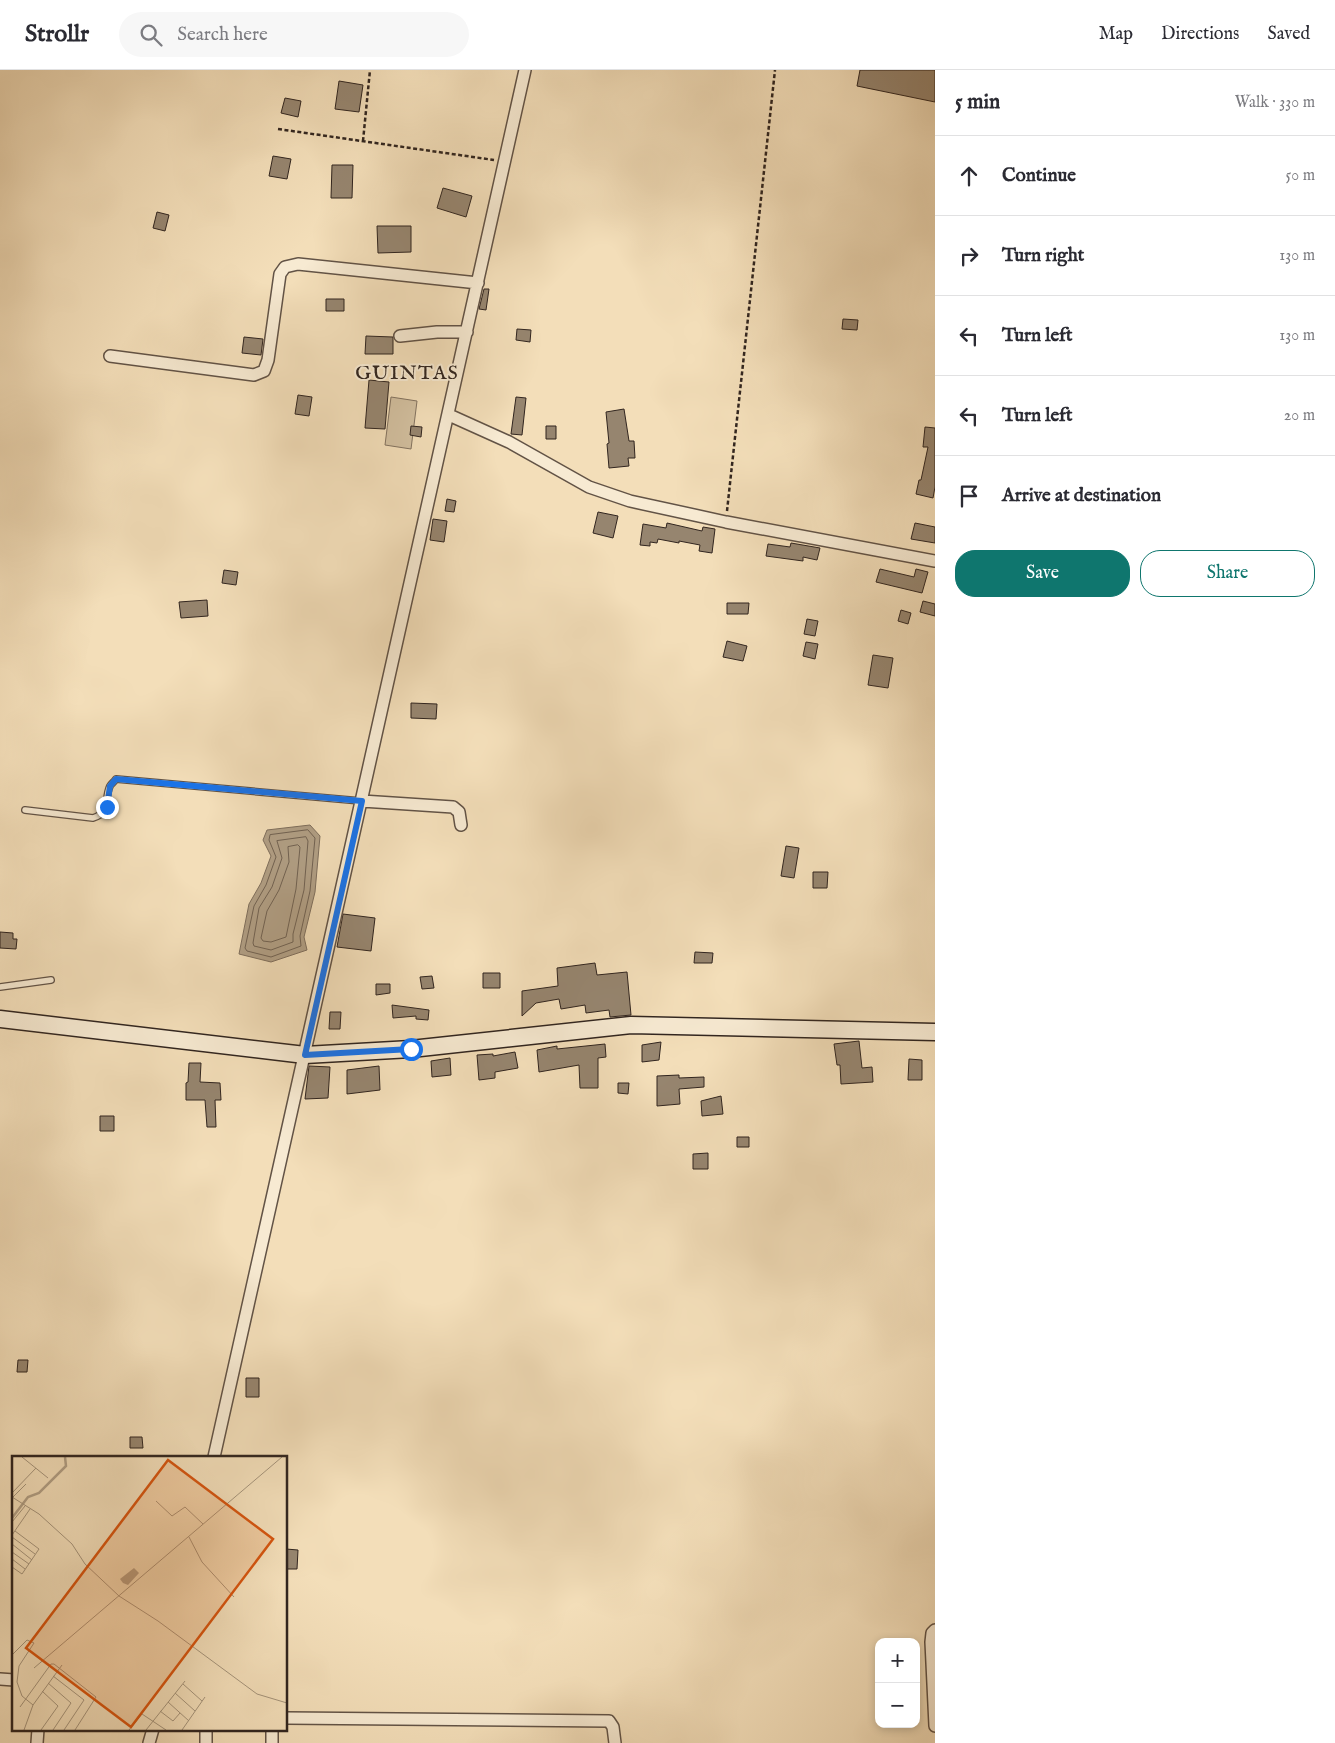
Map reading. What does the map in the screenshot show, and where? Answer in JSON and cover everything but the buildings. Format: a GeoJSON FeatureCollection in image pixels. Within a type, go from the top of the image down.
{"type":"FeatureCollection","features":[{"type":"Feature","properties":{"kind":"street"},"geometry":{"type":"LineString","coordinates":[[214,1456],[468,332],[525,70]]}},
{"type":"Feature","properties":{"kind":"street"},"geometry":{"type":"LineString","coordinates":[[110,356],[254,375],[259,373],[264,370],[268,360],[280,274],[286,268],[298,264],[478,283]]}},
{"type":"Feature","properties":{"kind":"street"},"geometry":{"type":"LineString","coordinates":[[400,336],[437,332],[468,332]]}},
{"type":"Feature","properties":{"kind":"street"},"geometry":{"type":"LineString","coordinates":[[449,415],[509,442],[589,487],[630,502],[935,561]]}},
{"type":"Feature","properties":{"kind":"street"},"geometry":{"type":"LineString","coordinates":[[362,801],[453,807],[460,812],[461,825]]}},
{"type":"Feature","properties":{"kind":"street"},"geometry":{"type":"LineString","coordinates":[[0,1019],[305,1055],[411,1049],[631,1025],[935,1032]]}},
{"type":"Feature","properties":{"kind":"street"},"geometry":{"type":"LineString","coordinates":[[935,1630],[932,1633],[931,1642],[935,1726]]}},
{"type":"Feature","properties":{"kind":"street"},"geometry":{"type":"LineString","coordinates":[[288,1718],[609,1721],[613,1727],[615,1743]]}},
{"type":"Feature","properties":{"kind":"street"},"geometry":{"type":"LineString","coordinates":[[37,1743],[38,1730]]}},
{"type":"Feature","properties":{"kind":"street"},"geometry":{"type":"LineString","coordinates":[[149,1743],[153,1730]]}},
{"type":"Feature","properties":{"kind":"street"},"geometry":{"type":"LineString","coordinates":[[206,1730],[206,1743]]}},
{"type":"Feature","properties":{"kind":"street"},"geometry":{"type":"LineString","coordinates":[[272,1730],[272,1743]]}},
{"type":"Feature","properties":{"kind":"lane"},"geometry":{"type":"LineString","coordinates":[[26,810],[93,818],[101,815],[107,807],[110,786],[116,779],[362,801]]}},
{"type":"Feature","properties":{"kind":"lane"},"geometry":{"type":"LineString","coordinates":[[0,987],[51,980]]}},
{"type":"Feature","properties":{"kind":"path"},"geometry":{"type":"LineString","coordinates":[[363,141],[370,70]]}},
{"type":"Feature","properties":{"kind":"path"},"geometry":{"type":"LineString","coordinates":[[726,522],[775,70]]}},
{"type":"Feature","properties":{"kind":"path"},"geometry":{"type":"LineString","coordinates":[[278,129],[505,161]]}},
{"type":"Feature","properties":{"kind":"shaded area"},"geometry":{"type":"Polygon","coordinates":[[[391,397],[417,401],[411,449],[385,445],[391,397]]]}},
{"type":"Feature","properties":{"kind":"water"},"geometry":{"type":"Polygon","coordinates":[[[310,825],[320,836],[315,892],[304,937],[307,950],[271,962],[239,954],[249,904],[261,883],[271,856],[263,840],[267,830],[310,825]]]}},
{"type":"Feature","properties":{"kind":"district","name":"GUINTAS"},"geometry":{"type":"Point","coordinates":[407,372]}},
{"type":"Feature","properties":{"kind":"route"},"geometry":{"type":"LineString","coordinates":[[107,807],[110,786],[116,779],[362,801],[305,1055],[411,1049]]}}]}
